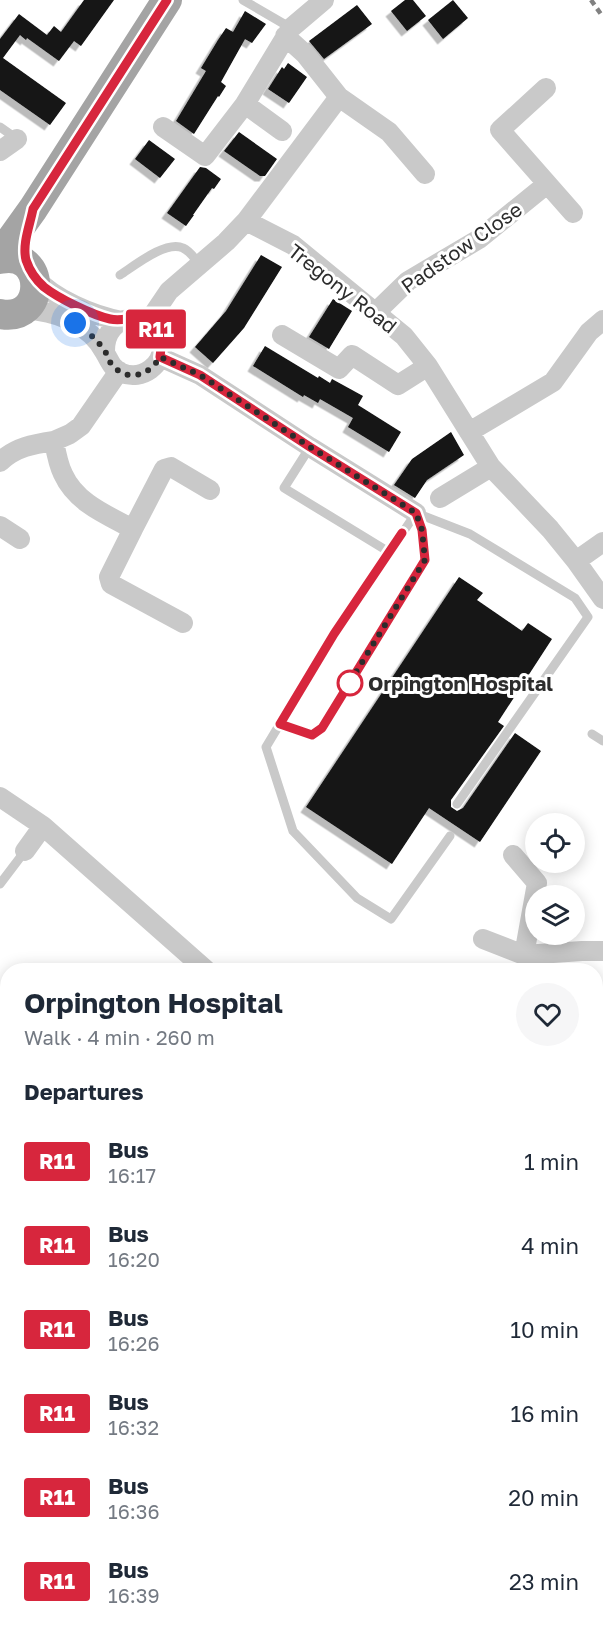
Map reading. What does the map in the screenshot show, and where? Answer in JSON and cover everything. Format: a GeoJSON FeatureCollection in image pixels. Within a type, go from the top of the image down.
{"type":"FeatureCollection","features":[{"type":"Feature","properties":{"kind":"main road"},"geometry":{"type":"LineString","coordinates":[[32,273],[23,262],[0,257],[167,0]]}},
{"type":"Feature","properties":{"kind":"main road"},"geometry":{"type":"LineString","coordinates":[[10,315],[31,303],[35,295],[36,285],[26,260],[26,244],[33,209]]}},
{"type":"Feature","properties":{"kind":"street"},"geometry":{"type":"LineString","coordinates":[[163,127],[205,156],[245,104],[288,32],[324,0]]}},
{"type":"Feature","properties":{"kind":"street"},"geometry":{"type":"LineString","coordinates":[[288,32],[339,97],[389,132],[424,174]]}},
{"type":"Feature","properties":{"kind":"street"},"geometry":{"type":"LineString","coordinates":[[546,88],[500,130],[573,213]]}},
{"type":"Feature","properties":{"kind":"street"},"geometry":{"type":"LineString","coordinates":[[148,322],[169,291],[246,221],[339,97]]}},
{"type":"Feature","properties":{"kind":"street"},"geometry":{"type":"LineString","coordinates":[[245,104],[282,131]]}},
{"type":"Feature","properties":{"kind":"street"},"geometry":{"type":"LineString","coordinates":[[0,151],[17,139]]}},
{"type":"Feature","properties":{"kind":"street","name":"Padstow Close"},"geometry":{"type":"LineString","coordinates":[[376,312],[408,281],[479,239],[547,184]]}},
{"type":"Feature","properties":{"kind":"street","name":"Tregony Road"},"geometry":{"type":"LineString","coordinates":[[246,221],[293,245],[404,336],[428,366],[491,467],[550,529],[603,599]]}},
{"type":"Feature","properties":{"kind":"street"},"geometry":{"type":"LineString","coordinates":[[32,273],[45,288],[94,314],[122,321]]}},
{"type":"Feature","properties":{"kind":"street"},"geometry":{"type":"LineString","coordinates":[[10,315],[44,311],[75,323],[85,329],[105,352],[114,368],[132,375],[141,374],[157,364],[162,346],[156,329],[148,322],[131,318],[114,326],[108,334],[105,352]]}},
{"type":"Feature","properties":{"kind":"street"},"geometry":{"type":"LineString","coordinates":[[469,432],[553,382],[589,332],[603,320]]}},
{"type":"Feature","properties":{"kind":"street"},"geometry":{"type":"LineString","coordinates":[[282,335],[339,369],[352,355],[398,385],[428,366]]}},
{"type":"Feature","properties":{"kind":"street"},"geometry":{"type":"LineString","coordinates":[[160,357],[200,375],[416,513]]}},
{"type":"Feature","properties":{"kind":"street"},"geometry":{"type":"LineString","coordinates":[[0,462],[23,447],[54,441],[81,426],[120,371]]}},
{"type":"Feature","properties":{"kind":"street"},"geometry":{"type":"LineString","coordinates":[[54,441],[62,473],[75,493],[85,502],[134,529]]}},
{"type":"Feature","properties":{"kind":"street"},"geometry":{"type":"LineString","coordinates":[[183,623],[111,584],[109,577],[164,469],[171,467],[210,490]]}},
{"type":"Feature","properties":{"kind":"street"},"geometry":{"type":"LineString","coordinates":[[440,498],[491,467]]}},
{"type":"Feature","properties":{"kind":"street"},"geometry":{"type":"LineString","coordinates":[[0,526],[20,538]]}},
{"type":"Feature","properties":{"kind":"street"},"geometry":{"type":"LineString","coordinates":[[576,561],[603,542]]}},
{"type":"Feature","properties":{"kind":"street"},"geometry":{"type":"LineString","coordinates":[[0,797],[43,826],[198,963]]}},
{"type":"Feature","properties":{"kind":"street"},"geometry":{"type":"LineString","coordinates":[[25,851],[43,826]]}},
{"type":"Feature","properties":{"kind":"street"},"geometry":{"type":"LineString","coordinates":[[513,855],[537,883],[524,955]]}},
{"type":"Feature","properties":{"kind":"street"},"geometry":{"type":"LineString","coordinates":[[483,939],[524,955],[603,951]]}},
{"type":"Feature","properties":{"kind":"lane"},"geometry":{"type":"LineString","coordinates":[[243,0],[288,32]]}},
{"type":"Feature","properties":{"kind":"lane"},"geometry":{"type":"LineString","coordinates":[[0,127],[17,139]]}},
{"type":"Feature","properties":{"kind":"lane"},"geometry":{"type":"LineString","coordinates":[[120,275],[159,250],[168,247],[176,246],[186,249],[199,264]]}},
{"type":"Feature","properties":{"kind":"lane"},"geometry":{"type":"LineString","coordinates":[[310,447],[285,488],[389,552]]}},
{"type":"Feature","properties":{"kind":"lane"},"geometry":{"type":"LineString","coordinates":[[416,513],[334,634],[266,747],[293,831],[357,898],[391,919],[450,836]]}},
{"type":"Feature","properties":{"kind":"lane"},"geometry":{"type":"LineString","coordinates":[[280,724],[312,735],[322,728],[425,560],[422,530],[416,513]]}},
{"type":"Feature","properties":{"kind":"lane"},"geometry":{"type":"LineString","coordinates":[[416,513],[470,534],[575,598],[588,617],[457,804]]}},
{"type":"Feature","properties":{"kind":"lane"},"geometry":{"type":"LineString","coordinates":[[592,734],[603,741]]}},
{"type":"Feature","properties":{"kind":"lane"},"geometry":{"type":"LineString","coordinates":[[0,884],[25,851]]}},
{"type":"Feature","properties":{"kind":"building"},"geometry":{"type":"Polygon","coordinates":[[[84,0],[114,0],[81,46],[74,41],[59,61],[20,35],[3,58],[66,103],[50,125],[0,90],[0,39],[19,14],[47,35],[54,26],[61,32],[84,0]]]}},
{"type":"Feature","properties":{"kind":"building"},"geometry":{"type":"Polygon","coordinates":[[[405,0],[413,0],[426,16],[407,31],[391,11],[405,0]]]}},
{"type":"Feature","properties":{"kind":"building"},"geometry":{"type":"Polygon","coordinates":[[[453,0],[468,18],[443,39],[428,20],[453,0]]]}},
{"type":"Feature","properties":{"kind":"building"},"geometry":{"type":"Polygon","coordinates":[[[357,5],[372,24],[324,59],[309,41],[357,5]]]}},
{"type":"Feature","properties":{"kind":"building"},"geometry":{"type":"Polygon","coordinates":[[[245,11],[266,24],[252,43],[245,39],[221,82],[226,86],[194,134],[176,121],[206,71],[201,68],[218,40],[226,28],[233,32],[245,11]]]}},
{"type":"Feature","properties":{"kind":"building"},"geometry":{"type":"Polygon","coordinates":[[[288,63],[307,77],[289,103],[268,89],[282,67],[284,69],[288,63]]]}},
{"type":"Feature","properties":{"kind":"building"},"geometry":{"type":"Polygon","coordinates":[[[239,132],[277,159],[265,176],[260,176],[224,151],[239,132]]]}},
{"type":"Feature","properties":{"kind":"building"},"geometry":{"type":"Polygon","coordinates":[[[149,140],[175,159],[160,178],[135,159],[149,140]]]}},
{"type":"Feature","properties":{"kind":"building"},"geometry":{"type":"Polygon","coordinates":[[[200,167],[206,168],[221,179],[214,189],[212,188],[186,226],[167,213],[200,167]]]}},
{"type":"Feature","properties":{"kind":"building"},"geometry":{"type":"Polygon","coordinates":[[[261,255],[282,267],[244,328],[213,363],[195,347],[226,311],[261,255]]]}},
{"type":"Feature","properties":{"kind":"building"},"geometry":{"type":"Polygon","coordinates":[[[333,299],[352,311],[329,349],[309,337],[333,299]]]}},
{"type":"Feature","properties":{"kind":"building"},"geometry":{"type":"Polygon","coordinates":[[[265,346],[318,378],[319,376],[330,383],[332,379],[363,396],[358,405],[401,432],[389,452],[348,427],[353,418],[320,399],[318,403],[304,395],[303,397],[253,366],[265,346]]]}},
{"type":"Feature","properties":{"kind":"building"},"geometry":{"type":"Polygon","coordinates":[[[451,432],[464,455],[427,480],[415,498],[394,485],[412,459],[451,432]]]}},
{"type":"Feature","properties":{"kind":"building"},"geometry":{"type":"Polygon","coordinates":[[[459,577],[483,593],[477,600],[522,631],[528,623],[552,639],[498,722],[504,726],[451,800],[451,807],[457,811],[463,808],[515,733],[541,751],[480,842],[429,808],[392,864],[306,807],[459,577]]]}},
{"type":"Feature","properties":{"kind":"railway"},"geometry":{"type":"LineString","coordinates":[[591,0],[603,17]]}},
{"type":"Feature","properties":{"kind":"bus line","name":"R11"},"geometry":{"type":"LineString","coordinates":[[167,0],[33,209],[26,244],[26,260],[34,277],[45,288],[94,314],[122,321],[131,318],[148,322],[156,329],[160,337],[162,346],[160,357],[200,375],[416,513],[422,530],[425,560],[322,728],[312,735],[280,724],[334,634],[402,533]]}},
{"type":"Feature","properties":{"kind":"place","name":"Orpington Hospital"},"geometry":{"type":"Point","coordinates":[350,683]}},
{"type":"Feature","properties":{"kind":"route"},"geometry":{"type":"LineString","coordinates":[[75,323],[92,336],[114,368],[123,373],[141,374],[157,364],[160,357],[200,375],[416,513],[422,530],[425,560],[345,690],[350,683]]}}]}
